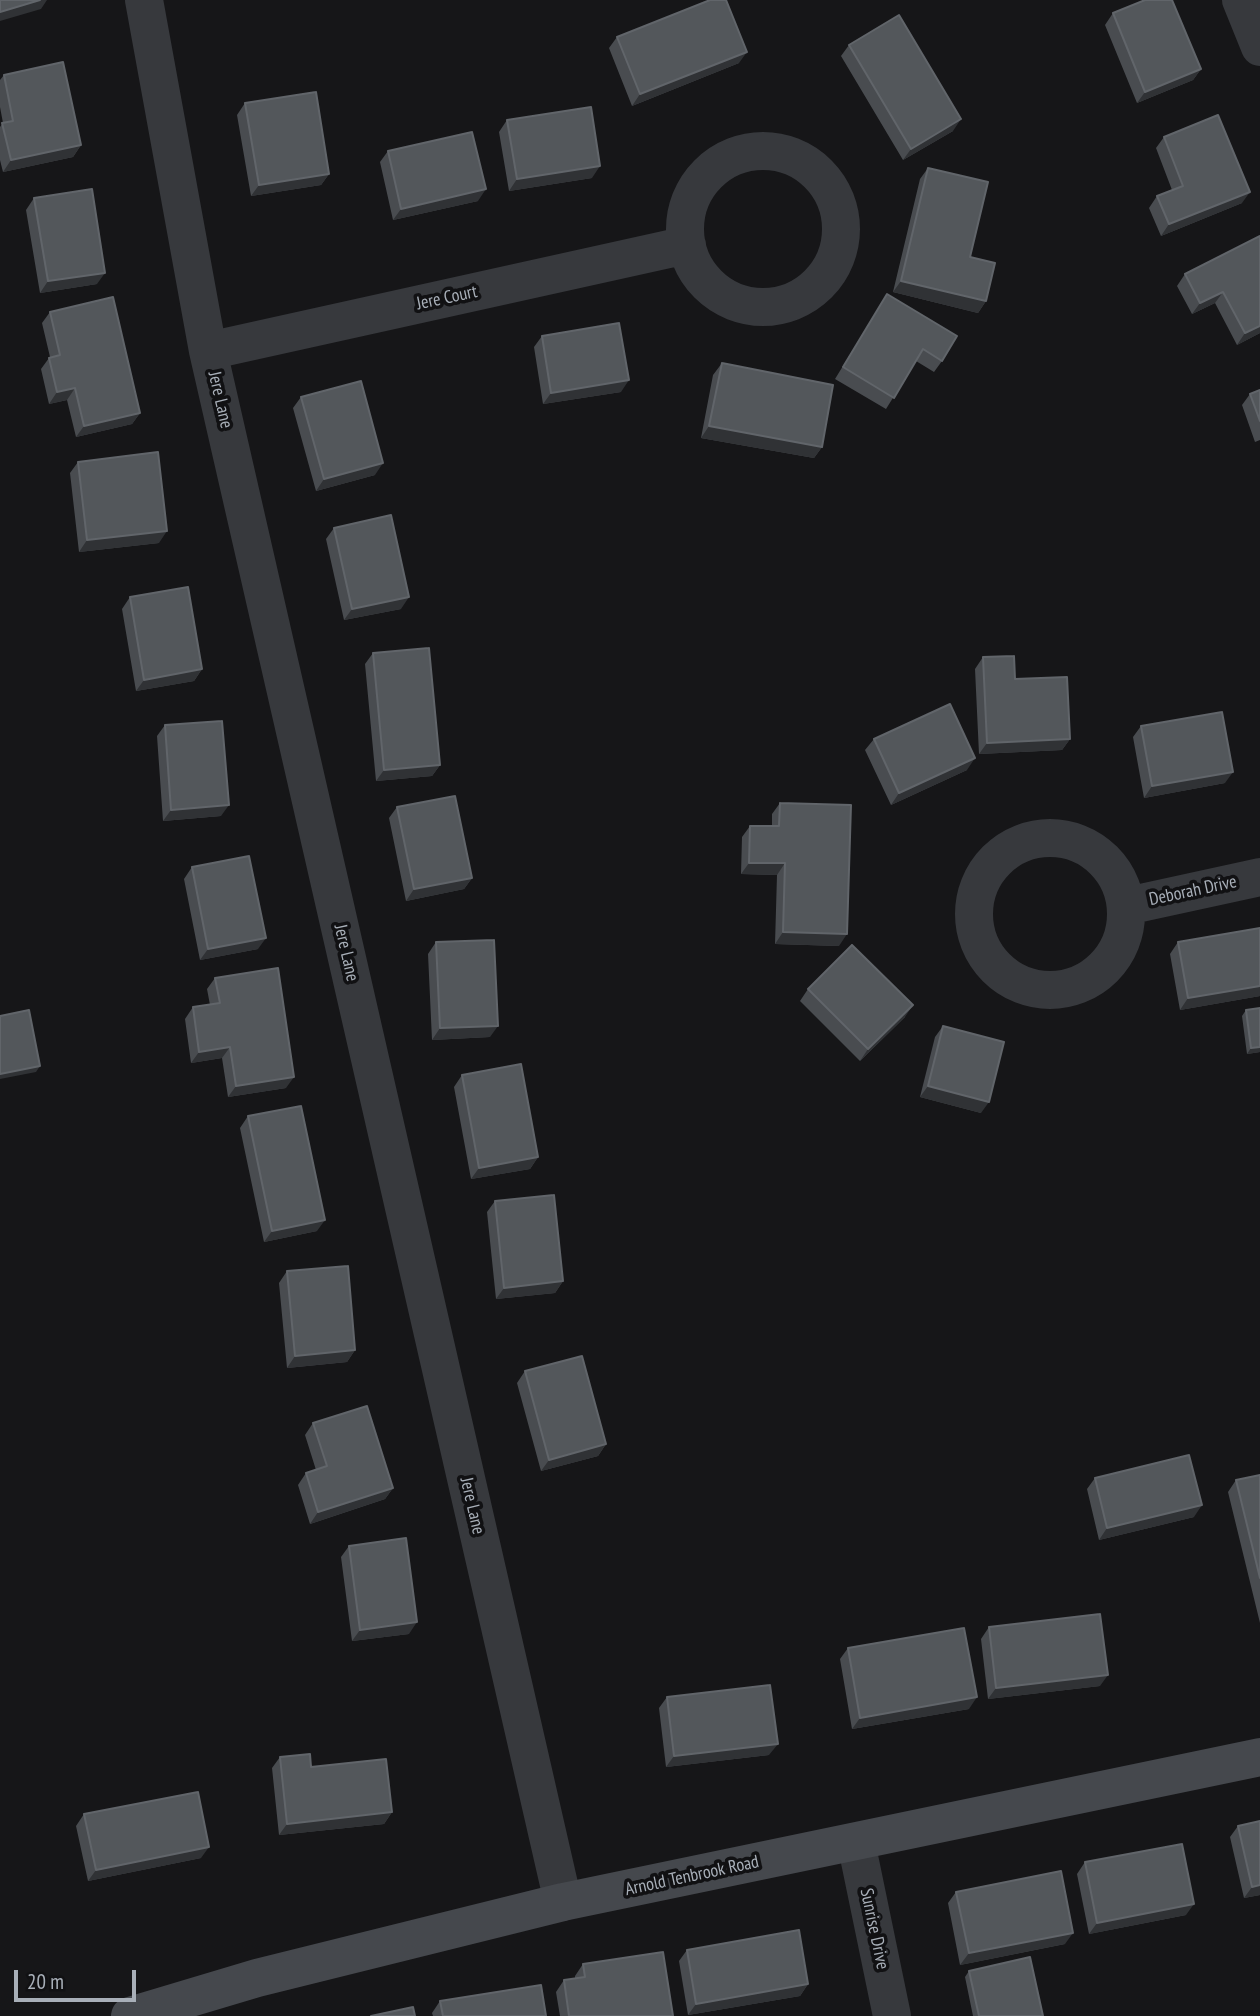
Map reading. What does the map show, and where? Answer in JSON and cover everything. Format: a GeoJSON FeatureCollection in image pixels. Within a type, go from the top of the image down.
{"type":"FeatureCollection","features":[{"type":"Feature","properties":{"kind":"street","name":"Jere Lane"},"geometry":{"type":"LineString","coordinates":[[144,0],[208,351],[563,1902]]}},
{"type":"Feature","properties":{"kind":"street"},"geometry":{"type":"LineString","coordinates":[[1241,0],[1260,47]]}},
{"type":"Feature","properties":{"kind":"street"},"geometry":{"type":"LineString","coordinates":[[752,152],[778,152],[802,161],[822,177],[836,199],[842,223],[840,249],[829,273],[811,292],[788,304],[762,308],[736,303],[713,289],[696,270],[687,245],[685,219],[693,195],[708,174],[728,159],[752,152]]}},
{"type":"Feature","properties":{"kind":"street","name":"Jere Court"},"geometry":{"type":"LineString","coordinates":[[208,351],[687,245]]}},
{"type":"Feature","properties":{"kind":"street","name":"Deborah Drive"},"geometry":{"type":"LineString","coordinates":[[1126,906],[1260,877]]}},
{"type":"Feature","properties":{"kind":"street","name":"Arnold Tenbrook Road"},"geometry":{"type":"LineString","coordinates":[[130,2016],[257,1978],[563,1902],[1260,1757]]}},
{"type":"Feature","properties":{"kind":"street","name":"Sunrise Drive"},"geometry":{"type":"LineString","coordinates":[[856,1842],[892,2016]]}},
{"type":"Feature","properties":{"kind":"building"},"geometry":{"type":"Polygon","coordinates":[[[0,0],[40,0],[0,12],[0,0]]]}},
{"type":"Feature","properties":{"kind":"building"},"geometry":{"type":"Polygon","coordinates":[[[710,0],[726,0],[747,52],[640,94],[617,37],[710,0]]]}},
{"type":"Feature","properties":{"kind":"building"},"geometry":{"type":"Polygon","coordinates":[[[1145,0],[1172,0],[1201,69],[1145,92],[1113,13],[1145,0]]]}},
{"type":"Feature","properties":{"kind":"building"},"geometry":{"type":"Polygon","coordinates":[[[899,15],[961,119],[911,149],[849,45],[899,15]]]}},
{"type":"Feature","properties":{"kind":"building"},"geometry":{"type":"Polygon","coordinates":[[[63,62],[81,145],[11,160],[2,123],[13,121],[4,75],[63,62]]]}},
{"type":"Feature","properties":{"kind":"building"},"geometry":{"type":"Polygon","coordinates":[[[316,92],[329,174],[259,185],[245,103],[316,92]]]}},
{"type":"Feature","properties":{"kind":"building"},"geometry":{"type":"Polygon","coordinates":[[[591,107],[600,166],[517,179],[507,120],[591,107]]]}},
{"type":"Feature","properties":{"kind":"building"},"geometry":{"type":"Polygon","coordinates":[[[1218,115],[1250,192],[1169,224],[1157,196],[1183,186],[1164,137],[1218,115]]]}},
{"type":"Feature","properties":{"kind":"building"},"geometry":{"type":"Polygon","coordinates":[[[472,132],[486,189],[401,209],[388,151],[472,132]]]}},
{"type":"Feature","properties":{"kind":"building"},"geometry":{"type":"Polygon","coordinates":[[[928,168],[988,182],[970,257],[995,263],[986,301],[901,281],[928,168]]]}},
{"type":"Feature","properties":{"kind":"building"},"geometry":{"type":"Polygon","coordinates":[[[92,189],[105,273],[48,281],[34,198],[92,189]]]}},
{"type":"Feature","properties":{"kind":"building"},"geometry":{"type":"Polygon","coordinates":[[[1260,236],[1260,326],[1245,333],[1223,292],[1200,303],[1185,274],[1260,236]]]}},
{"type":"Feature","properties":{"kind":"building"},"geometry":{"type":"Polygon","coordinates":[[[887,294],[957,336],[942,361],[923,349],[894,398],[843,367],[887,294]]]}},
{"type":"Feature","properties":{"kind":"building"},"geometry":{"type":"Polygon","coordinates":[[[113,297],[140,413],[84,426],[75,388],[57,392],[49,358],[60,355],[50,312],[113,297]]]}},
{"type":"Feature","properties":{"kind":"building"},"geometry":{"type":"Polygon","coordinates":[[[619,323],[629,380],[551,393],[542,336],[619,323]]]}},
{"type":"Feature","properties":{"kind":"building"},"geometry":{"type":"Polygon","coordinates":[[[722,363],[833,385],[822,447],[709,426],[722,363]]]}},
{"type":"Feature","properties":{"kind":"building"},"geometry":{"type":"Polygon","coordinates":[[[361,381],[383,463],[324,479],[301,397],[361,381]]]}},
{"type":"Feature","properties":{"kind":"building"},"geometry":{"type":"Polygon","coordinates":[[[1260,390],[1260,421],[1250,394],[1260,390]]]}},
{"type":"Feature","properties":{"kind":"building"},"geometry":{"type":"Polygon","coordinates":[[[158,452],[167,531],[87,540],[78,462],[158,452]]]}},
{"type":"Feature","properties":{"kind":"building"},"geometry":{"type":"Polygon","coordinates":[[[391,515],[409,597],[352,609],[334,528],[391,515]]]}},
{"type":"Feature","properties":{"kind":"building"},"geometry":{"type":"Polygon","coordinates":[[[188,587],[202,669],[144,680],[130,597],[188,587]]]}},
{"type":"Feature","properties":{"kind":"building"},"geometry":{"type":"Polygon","coordinates":[[[429,648],[440,765],[384,770],[373,653],[429,648]]]}},
{"type":"Feature","properties":{"kind":"building"},"geometry":{"type":"Polygon","coordinates":[[[1014,656],[1015,679],[1067,677],[1070,739],[987,743],[983,657],[1014,656]]]}},
{"type":"Feature","properties":{"kind":"building"},"geometry":{"type":"Polygon","coordinates":[[[950,704],[975,758],[899,793],[874,739],[950,704]]]}},
{"type":"Feature","properties":{"kind":"building"},"geometry":{"type":"Polygon","coordinates":[[[1222,712],[1233,772],[1152,786],[1141,726],[1222,712]]]}},
{"type":"Feature","properties":{"kind":"building"},"geometry":{"type":"Polygon","coordinates":[[[222,721],[229,805],[171,810],[165,725],[222,721]]]}},
{"type":"Feature","properties":{"kind":"building"},"geometry":{"type":"Polygon","coordinates":[[[455,796],[472,878],[414,889],[397,807],[455,796]]]}},
{"type":"Feature","properties":{"kind":"building"},"geometry":{"type":"Polygon","coordinates":[[[780,803],[851,805],[847,934],[783,932],[785,863],[749,863],[750,826],[779,826],[780,803]]]}},
{"type":"Feature","properties":{"kind":"building"},"geometry":{"type":"Polygon","coordinates":[[[249,856],[266,938],[208,949],[192,867],[249,856]]]}},
{"type":"Feature","properties":{"kind":"building"},"geometry":{"type":"Polygon","coordinates":[[[1260,928],[1260,986],[1188,998],[1178,942],[1260,928]]]}},
{"type":"Feature","properties":{"kind":"building"},"geometry":{"type":"Polygon","coordinates":[[[494,940],[498,1026],[440,1028],[436,942],[494,940]]]}},
{"type":"Feature","properties":{"kind":"building"},"geometry":{"type":"Polygon","coordinates":[[[852,945],[913,1005],[868,1049],[808,989],[852,945]]]}},
{"type":"Feature","properties":{"kind":"building"},"geometry":{"type":"Polygon","coordinates":[[[278,968],[294,1077],[236,1086],[230,1047],[199,1052],[193,1007],[220,1003],[215,978],[278,968]]]}},
{"type":"Feature","properties":{"kind":"building"},"geometry":{"type":"Polygon","coordinates":[[[1260,1008],[1260,1047],[1251,1048],[1246,1010],[1260,1008]]]}},
{"type":"Feature","properties":{"kind":"building"},"geometry":{"type":"Polygon","coordinates":[[[29,1010],[40,1066],[0,1074],[0,1016],[29,1010]]]}},
{"type":"Feature","properties":{"kind":"building"},"geometry":{"type":"Polygon","coordinates":[[[943,1026],[1004,1042],[989,1102],[928,1086],[943,1026]]]}},
{"type":"Feature","properties":{"kind":"building"},"geometry":{"type":"Polygon","coordinates":[[[521,1064],[538,1157],[479,1168],[462,1075],[521,1064]]]}},
{"type":"Feature","properties":{"kind":"building"},"geometry":{"type":"Polygon","coordinates":[[[301,1106],[325,1220],[272,1231],[248,1116],[301,1106]]]}},
{"type":"Feature","properties":{"kind":"building"},"geometry":{"type":"Polygon","coordinates":[[[554,1195],[563,1281],[504,1288],[495,1201],[554,1195]]]}},
{"type":"Feature","properties":{"kind":"building"},"geometry":{"type":"Polygon","coordinates":[[[348,1266],[355,1350],[295,1356],[287,1271],[348,1266]]]}},
{"type":"Feature","properties":{"kind":"building"},"geometry":{"type":"Polygon","coordinates":[[[582,1356],[606,1444],[549,1460],[525,1371],[582,1356]]]}},
{"type":"Feature","properties":{"kind":"building"},"geometry":{"type":"Polygon","coordinates":[[[367,1406],[393,1488],[318,1512],[306,1473],[327,1466],[313,1423],[367,1406]]]}},
{"type":"Feature","properties":{"kind":"building"},"geometry":{"type":"Polygon","coordinates":[[[1189,1455],[1202,1505],[1107,1528],[1095,1478],[1189,1455]]]}},
{"type":"Feature","properties":{"kind":"building"},"geometry":{"type":"Polygon","coordinates":[[[1260,1475],[1260,1578],[1236,1480],[1260,1475]]]}},
{"type":"Feature","properties":{"kind":"building"},"geometry":{"type":"Polygon","coordinates":[[[406,1538],[417,1622],[360,1630],[349,1546],[406,1538]]]}},
{"type":"Feature","properties":{"kind":"building"},"geometry":{"type":"Polygon","coordinates":[[[1100,1614],[1108,1675],[996,1688],[989,1627],[1100,1614]]]}},
{"type":"Feature","properties":{"kind":"building"},"geometry":{"type":"Polygon","coordinates":[[[964,1628],[977,1697],[860,1718],[848,1648],[964,1628]]]}},
{"type":"Feature","properties":{"kind":"building"},"geometry":{"type":"Polygon","coordinates":[[[770,1685],[778,1744],[674,1756],[667,1697],[770,1685]]]}},
{"type":"Feature","properties":{"kind":"building"},"geometry":{"type":"Polygon","coordinates":[[[310,1754],[311,1767],[386,1759],[392,1812],[287,1824],[280,1757],[310,1754]]]}},
{"type":"Feature","properties":{"kind":"building"},"geometry":{"type":"Polygon","coordinates":[[[198,1792],[209,1847],[96,1870],[84,1814],[198,1792]]]}},
{"type":"Feature","properties":{"kind":"building"},"geometry":{"type":"Polygon","coordinates":[[[1260,1821],[1260,1885],[1252,1887],[1238,1826],[1260,1821]]]}},
{"type":"Feature","properties":{"kind":"building"},"geometry":{"type":"Polygon","coordinates":[[[1182,1844],[1194,1904],[1097,1923],[1085,1862],[1182,1844]]]}},
{"type":"Feature","properties":{"kind":"building"},"geometry":{"type":"Polygon","coordinates":[[[1061,1871],[1073,1933],[969,1953],[956,1892],[1061,1871]]]}},
{"type":"Feature","properties":{"kind":"building"},"geometry":{"type":"Polygon","coordinates":[[[799,1930],[808,1984],[696,2004],[687,1950],[799,1930]]]}},
{"type":"Feature","properties":{"kind":"building"},"geometry":{"type":"Polygon","coordinates":[[[663,1952],[673,2016],[569,2016],[564,1980],[585,1977],[583,1964],[663,1952]]]}},
{"type":"Feature","properties":{"kind":"building"},"geometry":{"type":"Polygon","coordinates":[[[1030,1957],[1043,2016],[979,2016],[969,1971],[1030,1957]]]}},
{"type":"Feature","properties":{"kind":"building"},"geometry":{"type":"Polygon","coordinates":[[[541,1985],[546,2016],[443,2016],[440,2001],[541,1985]]]}},
{"type":"Feature","properties":{"kind":"building"},"geometry":{"type":"Polygon","coordinates":[[[413,2007],[415,2016],[371,2016],[413,2007]]]}}]}
